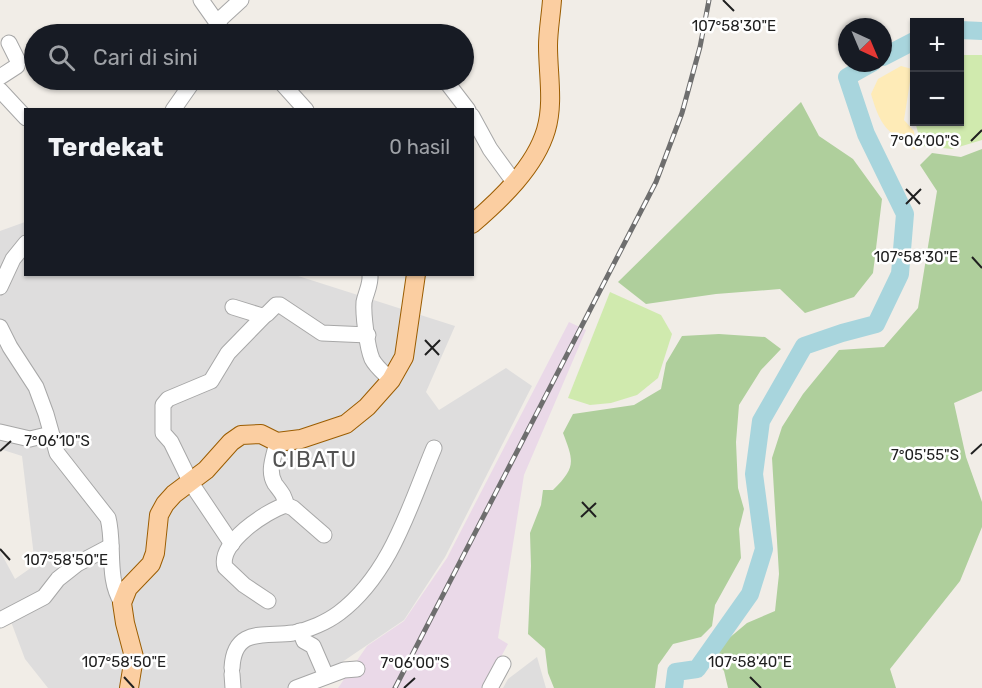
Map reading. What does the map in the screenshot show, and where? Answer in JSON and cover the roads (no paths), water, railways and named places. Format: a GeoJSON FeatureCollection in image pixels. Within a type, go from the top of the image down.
{"type":"FeatureCollection","features":[{"type":"Feature","properties":{"kind":"main road"},"geometry":{"type":"LineString","coordinates":[[474,222],[514,182],[533,158],[547,128],[550,104],[548,45],[552,0]]}},
{"type":"Feature","properties":{"kind":"main road"},"geometry":{"type":"LineString","coordinates":[[129,688],[134,657],[124,623],[122,603],[128,588],[151,564],[155,553],[159,515],[165,504],[174,494],[191,483],[231,442],[241,435],[261,434],[277,442],[301,439],[346,424],[367,407],[392,380],[404,357],[416,276]]}},
{"type":"Feature","properties":{"kind":"street"},"geometry":{"type":"LineString","coordinates":[[201,0],[218,24]]}},
{"type":"Feature","properties":{"kind":"street"},"geometry":{"type":"LineString","coordinates":[[224,24],[241,0]]}},
{"type":"Feature","properties":{"kind":"street"},"geometry":{"type":"LineString","coordinates":[[0,77],[17,66],[18,61],[9,42]]}},
{"type":"Feature","properties":{"kind":"street"},"geometry":{"type":"LineString","coordinates":[[0,90],[24,116]]}},
{"type":"Feature","properties":{"kind":"street"},"geometry":{"type":"LineString","coordinates":[[174,108],[187,90]]}},
{"type":"Feature","properties":{"kind":"street"},"geometry":{"type":"LineString","coordinates":[[288,90],[304,108]]}},
{"type":"Feature","properties":{"kind":"street"},"geometry":{"type":"LineString","coordinates":[[453,90],[466,108]]}},
{"type":"Feature","properties":{"kind":"street"},"geometry":{"type":"LineString","coordinates":[[474,120],[490,149],[514,182]]}},
{"type":"Feature","properties":{"kind":"street"},"geometry":{"type":"LineString","coordinates":[[0,287],[13,259],[24,245]]}},
{"type":"Feature","properties":{"kind":"street"},"geometry":{"type":"LineString","coordinates":[[370,276],[370,286],[364,304],[373,360],[392,380]]}},
{"type":"Feature","properties":{"kind":"street"},"geometry":{"type":"LineString","coordinates":[[232,544],[191,483],[171,442],[163,433],[164,401],[211,381],[228,354],[273,307],[280,305],[317,331],[368,335]]}},
{"type":"Feature","properties":{"kind":"street"},"geometry":{"type":"LineString","coordinates":[[233,307],[264,316]]}},
{"type":"Feature","properties":{"kind":"street"},"geometry":{"type":"LineString","coordinates":[[0,327],[36,387],[57,453],[108,518],[116,589],[122,603]]}},
{"type":"Feature","properties":{"kind":"street"},"geometry":{"type":"LineString","coordinates":[[0,432],[30,439],[51,434]]}},
{"type":"Feature","properties":{"kind":"street"},"geometry":{"type":"LineString","coordinates":[[277,442],[271,472],[276,485],[285,497],[286,505]]}},
{"type":"Feature","properties":{"kind":"street"},"geometry":{"type":"LineString","coordinates":[[232,677],[234,655],[249,637],[308,629],[338,614],[347,606],[384,564],[434,448]]}},
{"type":"Feature","properties":{"kind":"street"},"geometry":{"type":"LineString","coordinates":[[286,505],[324,535]]}},
{"type":"Feature","properties":{"kind":"street"},"geometry":{"type":"LineString","coordinates":[[267,601],[244,585],[225,567],[224,560],[239,535],[258,520],[286,505]]}},
{"type":"Feature","properties":{"kind":"street"},"geometry":{"type":"LineString","coordinates":[[0,620],[44,597],[58,579],[77,564],[111,546]]}},
{"type":"Feature","properties":{"kind":"street"},"geometry":{"type":"LineString","coordinates":[[300,631],[304,641],[313,645],[326,676]]}},
{"type":"Feature","properties":{"kind":"street"},"geometry":{"type":"LineString","coordinates":[[490,688],[503,664]]}},
{"type":"Feature","properties":{"kind":"street"},"geometry":{"type":"LineString","coordinates":[[296,688],[344,670],[357,669]]}},
{"type":"Feature","properties":{"kind":"waterway"},"geometry":{"type":"LineString","coordinates":[[964,30],[982,31]]}},
{"type":"Feature","properties":{"kind":"waterway"},"geometry":{"type":"LineString","coordinates":[[892,52],[910,43]]}},
{"type":"Feature","properties":{"kind":"waterway"},"geometry":{"type":"LineString","coordinates":[[674,688],[676,672],[697,669],[750,594],[764,549],[754,474],[761,421],[804,346],[876,324],[900,274],[905,214],[866,134],[847,77],[856,72]]}},
{"type":"Feature","properties":{"kind":"railway"},"geometry":{"type":"LineString","coordinates":[[395,688],[656,182],[682,113],[700,47],[709,0]]}},
{"type":"Feature","properties":{"kind":"district","name":"CIBATU"},"geometry":{"type":"Point","coordinates":[315,459]}}]}
